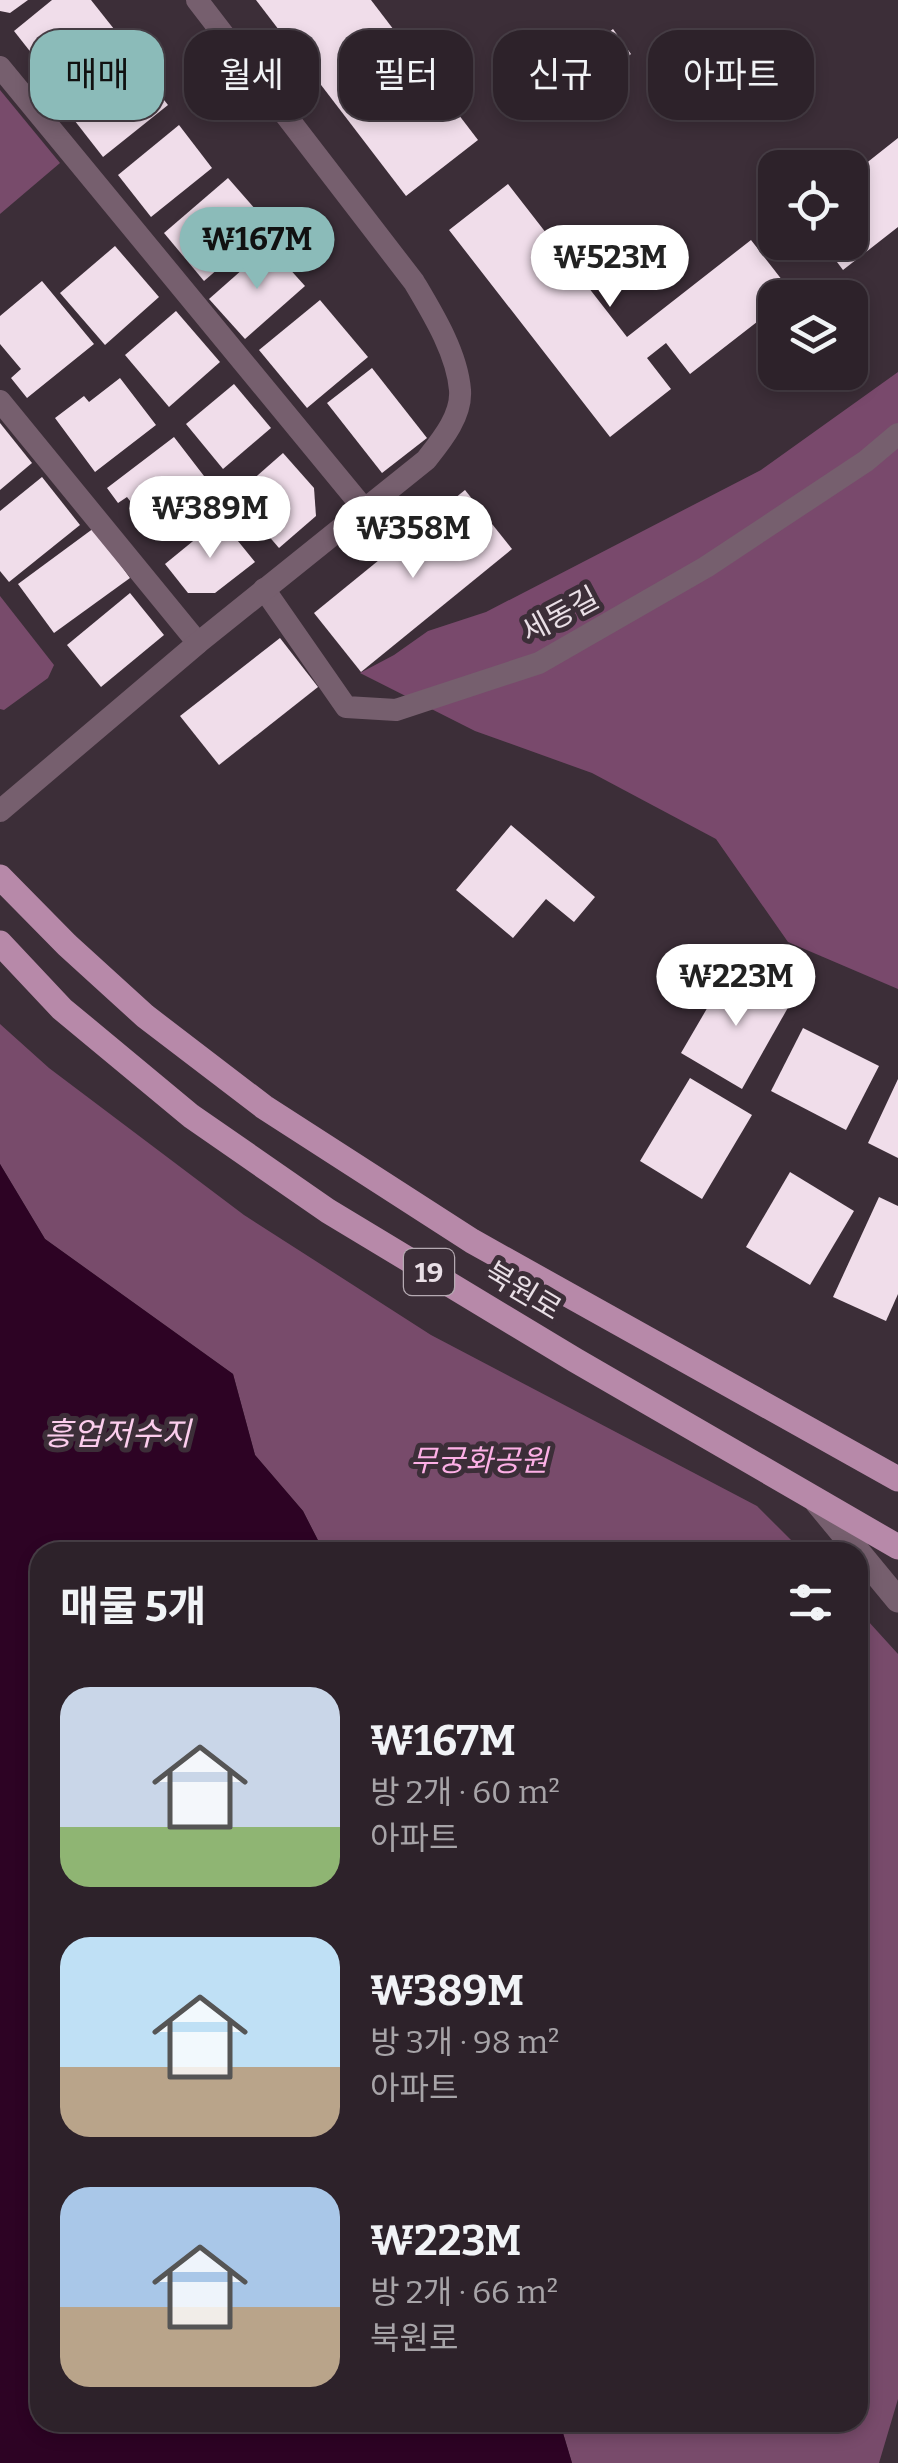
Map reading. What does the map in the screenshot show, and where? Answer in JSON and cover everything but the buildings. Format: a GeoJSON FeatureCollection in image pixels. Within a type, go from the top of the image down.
{"type":"FeatureCollection","features":[{"type":"Feature","properties":{"kind":"main road","name":"북원로"},"geometry":{"type":"LineString","coordinates":[[0,877],[67,945],[146,1016],[264,1107],[472,1241],[898,1479]]}},
{"type":"Feature","properties":{"kind":"main road","name":"북원로"},"geometry":{"type":"LineString","coordinates":[[0,943],[62,1008],[191,1116],[328,1211],[898,1547]]}},
{"type":"Feature","properties":{"kind":"street"},"geometry":{"type":"LineString","coordinates":[[810,1495],[849,1542]]}},
{"type":"Feature","properties":{"kind":"street"},"geometry":{"type":"LineString","coordinates":[[868,1564],[898,1600]]}},
{"type":"Feature","properties":{"kind":"lane"},"geometry":{"type":"LineString","coordinates":[[0,811],[264,589],[426,460],[455,417],[460,392],[452,360],[414,282],[197,0]]}},
{"type":"Feature","properties":{"kind":"lane"},"geometry":{"type":"LineString","coordinates":[[0,67],[365,510]]}},
{"type":"Feature","properties":{"kind":"lane"},"geometry":{"type":"LineString","coordinates":[[0,402],[198,644]]}},
{"type":"Feature","properties":{"kind":"lane","name":"세동길"},"geometry":{"type":"LineString","coordinates":[[264,589],[346,708],[396,710],[539,663],[706,567],[866,461],[898,434]]}},
{"type":"Feature","properties":{"kind":"green space"},"geometry":{"type":"Polygon","coordinates":[[[0,90],[60,163],[0,214],[0,90]]]}},
{"type":"Feature","properties":{"kind":"green space"},"geometry":{"type":"Polygon","coordinates":[[[0,596],[54,665],[48,678],[4,710],[0,709],[0,596]]]}},
{"type":"Feature","properties":{"kind":"green space","name":"무궁화공원"},"geometry":{"type":"Polygon","coordinates":[[[0,1024],[49,1068],[244,1215],[431,1335],[757,1506],[793,1542],[319,1542],[303,1511],[255,1455],[233,1374],[45,1239],[0,1164],[0,1024]]]}},
{"type":"Feature","properties":{"kind":"green space"},"geometry":{"type":"Polygon","coordinates":[[[868,1621],[898,1654],[898,2399],[879,2463],[572,2463],[563,2432],[868,2432],[868,1621]]]}},
{"type":"Feature","properties":{"kind":"shaded area"},"geometry":{"type":"Polygon","coordinates":[[[898,372],[898,989],[788,942],[716,839],[592,773],[475,731],[360,673],[428,631],[486,612],[761,470],[898,372]]]}},
{"type":"Feature","properties":{"kind":"water","name":"흥업저수지"},"geometry":{"type":"Polygon","coordinates":[[[0,1164],[45,1239],[233,1374],[255,1455],[303,1511],[319,1542],[30,1542],[30,2432],[563,2432],[572,2463],[0,2463],[0,1164]]]}}]}
